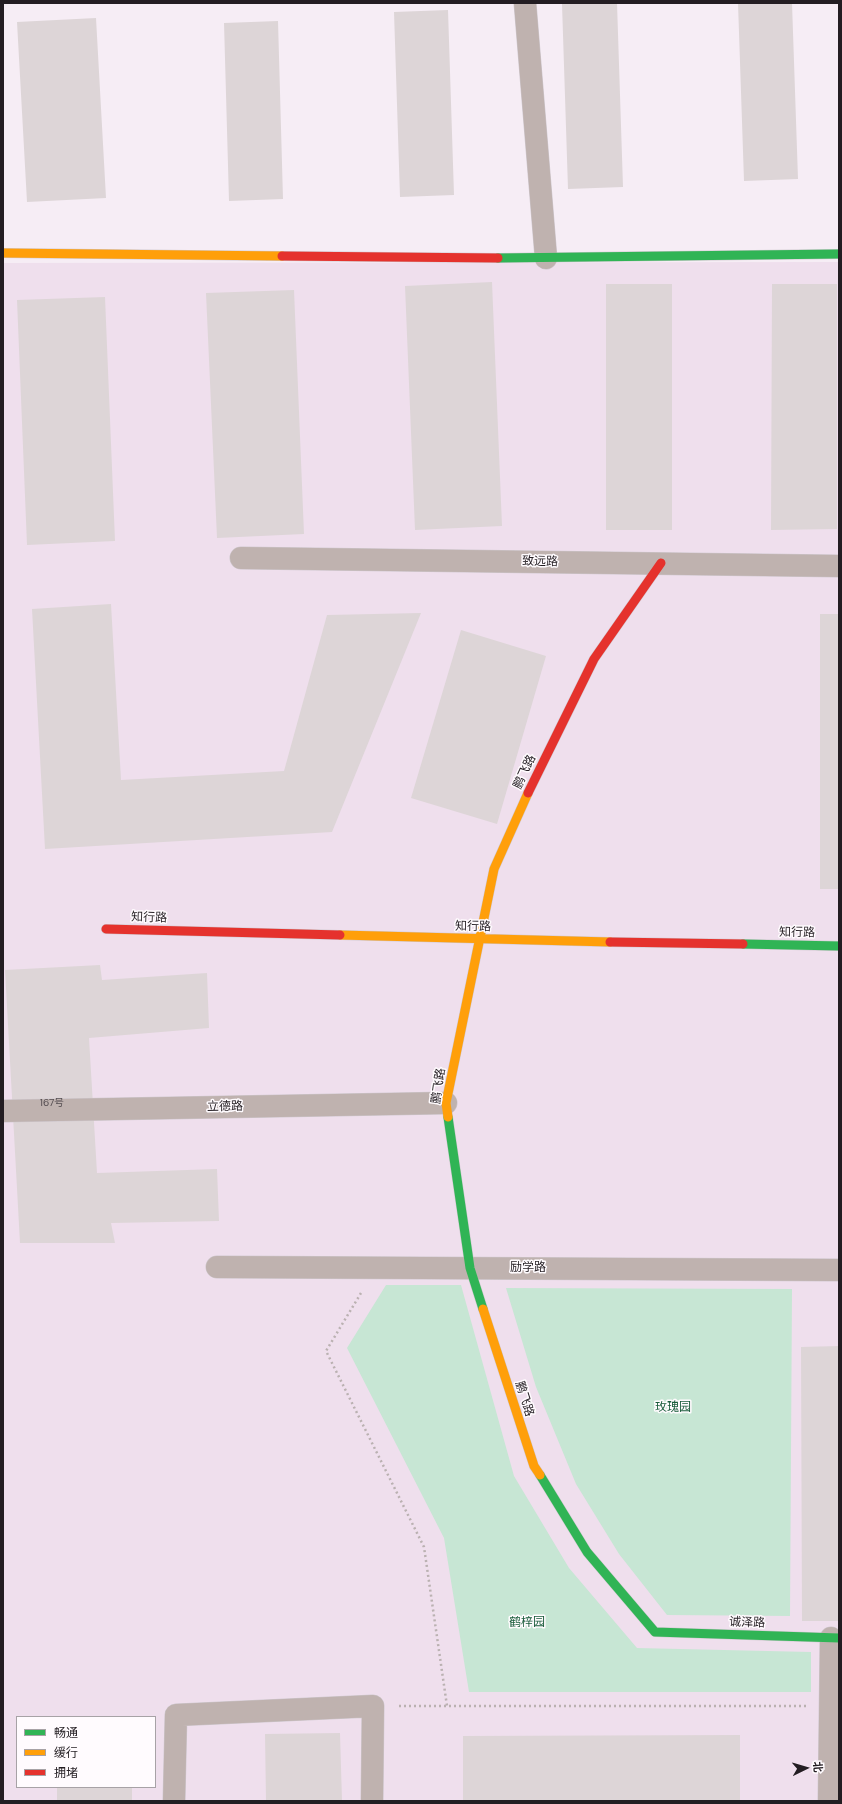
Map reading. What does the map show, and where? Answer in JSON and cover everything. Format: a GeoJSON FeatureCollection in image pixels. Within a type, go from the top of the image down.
{"type":"FeatureCollection","features":[{"type":"Feature","properties":{"kind":"street"},"geometry":{"type":"LineString","coordinates":[[525,3],[546,258]]}},
{"type":"Feature","properties":{"kind":"street"},"geometry":{"type":"LineString","coordinates":[[3,253],[546,258],[839,254]]}},
{"type":"Feature","properties":{"kind":"street","name":"致远路"},"geometry":{"type":"LineString","coordinates":[[241,558],[839,566]]}},
{"type":"Feature","properties":{"kind":"street","name":"鹏飞路"},"geometry":{"type":"LineString","coordinates":[[655,1632],[587,1552],[534,1466],[470,1268],[446,1103],[494,869],[538,770],[594,659],[661,563]]}},
{"type":"Feature","properties":{"kind":"street","name":"知行路"},"geometry":{"type":"LineString","coordinates":[[106,929],[480,939],[839,946]]}},
{"type":"Feature","properties":{"kind":"street","name":"立德路"},"geometry":{"type":"LineString","coordinates":[[3,1110],[446,1103]]}},
{"type":"Feature","properties":{"kind":"street","name":"励学路"},"geometry":{"type":"LineString","coordinates":[[217,1267],[839,1270]]}},
{"type":"Feature","properties":{"kind":"street","name":"诚泽路"},"geometry":{"type":"LineString","coordinates":[[655,1632],[835,1638]]}},
{"type":"Feature","properties":{"kind":"street"},"geometry":{"type":"LineString","coordinates":[[829,1801],[830,1706],[835,1638]]}},
{"type":"Feature","properties":{"kind":"street"},"geometry":{"type":"LineString","coordinates":[[174,1801],[176,1715],[373,1706],[372,1801]]}},
{"type":"Feature","properties":{"kind":"path"},"geometry":{"type":"LineString","coordinates":[[376,1268],[326,1351],[424,1547],[447,1706]]}},
{"type":"Feature","properties":{"kind":"path"},"geometry":{"type":"LineString","coordinates":[[373,1706],[830,1706]]}},
{"type":"Feature","properties":{"kind":"shaded area"},"geometry":{"type":"Polygon","coordinates":[[[839,262],[839,1801],[3,1801],[3,263],[839,262]]]}},
{"type":"Feature","properties":{"kind":"green space","name":"鹤梓园"},"geometry":{"type":"Polygon","coordinates":[[[386,1285],[461,1285],[514,1476],[569,1568],[637,1648],[811,1652],[811,1692],[469,1692],[444,1538],[347,1348],[386,1285]]]}},
{"type":"Feature","properties":{"kind":"green space","name":"玫瑰园"},"geometry":{"type":"Polygon","coordinates":[[[506,1288],[792,1289],[790,1616],[667,1615],[619,1554],[576,1484],[536,1387],[506,1288]]]}},
{"type":"Feature","properties":{"kind":"building"},"geometry":{"type":"Polygon","coordinates":[[[617,3],[623,187],[568,189],[562,4],[617,3]]]}},
{"type":"Feature","properties":{"kind":"building"},"geometry":{"type":"Polygon","coordinates":[[[738,3],[792,3],[798,179],[744,181],[738,3]]]}},
{"type":"Feature","properties":{"kind":"building"},"geometry":{"type":"Polygon","coordinates":[[[448,10],[454,195],[400,197],[394,12],[448,10]]]}},
{"type":"Feature","properties":{"kind":"building"},"geometry":{"type":"Polygon","coordinates":[[[96,18],[106,198],[27,202],[17,22],[96,18]]]}},
{"type":"Feature","properties":{"kind":"building"},"geometry":{"type":"Polygon","coordinates":[[[278,21],[283,199],[229,201],[224,23],[278,21]]]}},
{"type":"Feature","properties":{"kind":"building"},"geometry":{"type":"Polygon","coordinates":[[[492,282],[502,526],[415,530],[405,286],[492,282]]]}},
{"type":"Feature","properties":{"kind":"building"},"geometry":{"type":"Polygon","coordinates":[[[606,284],[672,284],[672,530],[606,530],[606,284]]]}},
{"type":"Feature","properties":{"kind":"building"},"geometry":{"type":"Polygon","coordinates":[[[772,284],[837,284],[837,529],[771,530],[772,284]]]}},
{"type":"Feature","properties":{"kind":"building"},"geometry":{"type":"Polygon","coordinates":[[[294,290],[304,534],[217,538],[206,293],[294,290]]]}},
{"type":"Feature","properties":{"kind":"building"},"geometry":{"type":"Polygon","coordinates":[[[105,297],[115,541],[27,545],[17,300],[105,297]]]}},
{"type":"Feature","properties":{"kind":"building"},"geometry":{"type":"Polygon","coordinates":[[[111,604],[121,780],[284,771],[327,615],[421,613],[332,832],[45,849],[32,609],[111,604]]]}},
{"type":"Feature","properties":{"kind":"building"},"geometry":{"type":"Polygon","coordinates":[[[820,614],[839,614],[839,889],[820,889],[820,614]]]}},
{"type":"Feature","properties":{"kind":"building"},"geometry":{"type":"Polygon","coordinates":[[[461,630],[546,656],[497,824],[411,798],[461,630]]]}},
{"type":"Feature","properties":{"kind":"building"},"geometry":{"type":"Polygon","coordinates":[[[100,965],[102,980],[207,973],[209,1028],[89,1038],[97,1173],[217,1169],[219,1221],[111,1223],[115,1243],[20,1243],[5,970],[100,965]]]}},
{"type":"Feature","properties":{"kind":"building"},"geometry":{"type":"Polygon","coordinates":[[[839,1346],[839,1621],[802,1621],[801,1347],[839,1346]]]}},
{"type":"Feature","properties":{"kind":"building"},"geometry":{"type":"Polygon","coordinates":[[[340,1733],[342,1801],[266,1801],[265,1734],[340,1733]]]}},
{"type":"Feature","properties":{"kind":"building"},"geometry":{"type":"Polygon","coordinates":[[[740,1735],[740,1801],[463,1801],[463,1736],[740,1735]]]}},
{"type":"Feature","properties":{"kind":"building"},"geometry":{"type":"Polygon","coordinates":[[[57,1788],[132,1788],[132,1801],[57,1801],[57,1788]]]}},
{"type":"Feature","properties":{"kind":"traffic: fast"},"geometry":{"type":"LineString","coordinates":[[498,258],[839,254]]}},
{"type":"Feature","properties":{"kind":"traffic: fast"},"geometry":{"type":"LineString","coordinates":[[743,944],[839,946]]}},
{"type":"Feature","properties":{"kind":"traffic: fast"},"geometry":{"type":"LineString","coordinates":[[448,1117],[470,1268],[483,1309]]}},
{"type":"Feature","properties":{"kind":"traffic: fast"},"geometry":{"type":"LineString","coordinates":[[540,1475],[587,1552],[655,1632],[839,1638]]}},
{"type":"Feature","properties":{"kind":"traffic: slow"},"geometry":{"type":"LineString","coordinates":[[3,253],[282,256]]}},
{"type":"Feature","properties":{"kind":"traffic: slow"},"geometry":{"type":"LineString","coordinates":[[448,1117],[446,1103],[494,869],[528,793]]}},
{"type":"Feature","properties":{"kind":"traffic: slow"},"geometry":{"type":"LineString","coordinates":[[340,935],[610,942]]}},
{"type":"Feature","properties":{"kind":"traffic: slow"},"geometry":{"type":"LineString","coordinates":[[483,1309],[534,1466],[540,1475]]}},
{"type":"Feature","properties":{"kind":"traffic: jam"},"geometry":{"type":"LineString","coordinates":[[282,256],[498,258]]}},
{"type":"Feature","properties":{"kind":"traffic: jam"},"geometry":{"type":"LineString","coordinates":[[528,793],[594,659],[661,563]]}},
{"type":"Feature","properties":{"kind":"traffic: jam"},"geometry":{"type":"LineString","coordinates":[[106,929],[340,935]]}},
{"type":"Feature","properties":{"kind":"traffic: jam"},"geometry":{"type":"LineString","coordinates":[[610,942],[743,944]]}}]}
